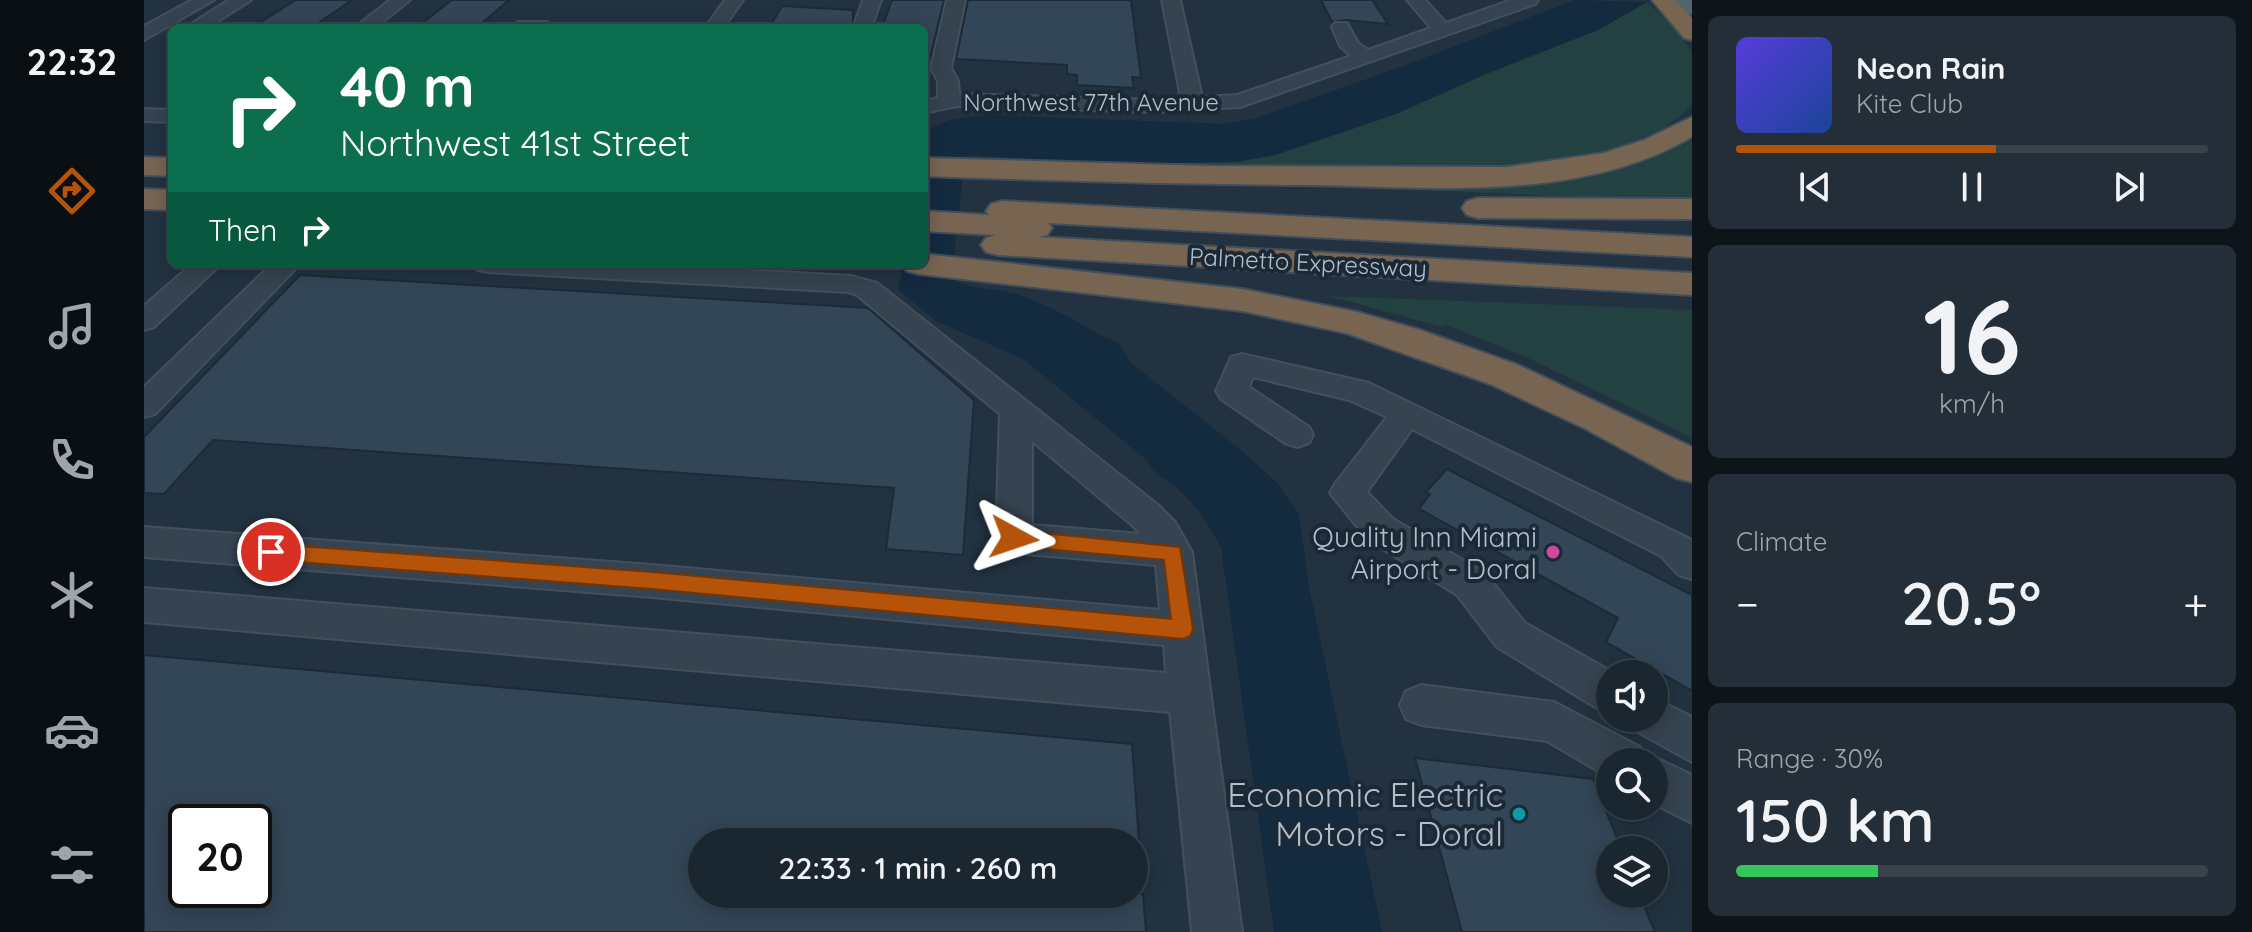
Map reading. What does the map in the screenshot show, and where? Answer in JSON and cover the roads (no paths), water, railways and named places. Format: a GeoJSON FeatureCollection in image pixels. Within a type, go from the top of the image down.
{"type":"FeatureCollection","features":[{"type":"Feature","properties":{"kind":"highway"},"geometry":{"type":"LineString","coordinates":[[1663,0],[1688,18]]}},
{"type":"Feature","properties":{"kind":"highway"},"geometry":{"type":"LineString","coordinates":[[928,239],[966,217],[1275,176],[1506,174],[1574,167],[1624,157],[1670,140],[1692,125]]}},
{"type":"Feature","properties":{"kind":"highway"},"geometry":{"type":"LineString","coordinates":[[144,148],[168,149]]}},
{"type":"Feature","properties":{"kind":"highway"},"geometry":{"type":"LineString","coordinates":[[144,166],[168,167]]}},
{"type":"Feature","properties":{"kind":"highway"},"geometry":{"type":"LineString","coordinates":[[928,172],[966,217],[1692,264]]}},
{"type":"Feature","properties":{"kind":"highway"},"geometry":{"type":"LineString","coordinates":[[144,182],[168,183]]}},
{"type":"Feature","properties":{"kind":"highway","name":"Palmetto Expressway"},"geometry":{"type":"LineString","coordinates":[[928,190],[966,217],[1692,284]]}},
{"type":"Feature","properties":{"kind":"highway"},"geometry":{"type":"LineString","coordinates":[[144,199],[168,200]]}},
{"type":"Feature","properties":{"kind":"highway"},"geometry":{"type":"LineString","coordinates":[[928,208],[966,217],[1221,298],[1304,311],[1391,334],[1476,362],[1535,385],[1692,466]]}},
{"type":"Feature","properties":{"kind":"highway"},"geometry":{"type":"LineString","coordinates":[[1343,208],[1692,209]]}},
{"type":"Feature","properties":{"kind":"highway","name":"Palmetto Expressway"},"geometry":{"type":"LineString","coordinates":[[966,217],[1343,208],[1692,226]]}},
{"type":"Feature","properties":{"kind":"highway"},"geometry":{"type":"LineString","coordinates":[[966,217],[1692,247]]}},
{"type":"Feature","properties":{"kind":"street"},"geometry":{"type":"LineString","coordinates":[[144,34],[205,0]]}},
{"type":"Feature","properties":{"kind":"street"},"geometry":{"type":"LineString","coordinates":[[201,24],[242,0]]}},
{"type":"Feature","properties":{"kind":"street"},"geometry":{"type":"LineString","coordinates":[[368,24],[401,0]]}},
{"type":"Feature","properties":{"kind":"street"},"geometry":{"type":"LineString","coordinates":[[717,24],[734,0]]}},
{"type":"Feature","properties":{"kind":"street"},"geometry":{"type":"LineString","coordinates":[[863,24],[872,0]]}},
{"type":"Feature","properties":{"kind":"street"},"geometry":{"type":"LineString","coordinates":[[949,102],[948,81],[941,68],[956,0]]}},
{"type":"Feature","properties":{"kind":"street"},"geometry":{"type":"LineString","coordinates":[[1171,0],[1193,105]]}},
{"type":"Feature","properties":{"kind":"street"},"geometry":{"type":"LineString","coordinates":[[1416,0],[1443,31]]}},
{"type":"Feature","properties":{"kind":"street"},"geometry":{"type":"LineString","coordinates":[[1462,0],[1485,16]]}},
{"type":"Feature","properties":{"kind":"street","name":"Northwest 77th Avenue"},"geometry":{"type":"LineString","coordinates":[[928,106],[949,102],[1193,105],[1240,101],[1368,58],[1519,1]]}},
{"type":"Feature","properties":{"kind":"street"},"geometry":{"type":"LineString","coordinates":[[1341,27],[1350,46],[1368,58]]}},
{"type":"Feature","properties":{"kind":"street"},"geometry":{"type":"LineString","coordinates":[[144,115],[168,116]]}},
{"type":"Feature","properties":{"kind":"street"},"geometry":{"type":"LineString","coordinates":[[144,321],[204,268]]}},
{"type":"Feature","properties":{"kind":"street"},"geometry":{"type":"LineString","coordinates":[[144,406],[283,268]]}},
{"type":"Feature","properties":{"kind":"street"},"geometry":{"type":"LineString","coordinates":[[555,268],[861,286],[876,294],[1016,410],[1168,542],[1183,629],[1217,932]]}},
{"type":"Feature","properties":{"kind":"street"},"geometry":{"type":"LineString","coordinates":[[1297,435],[1232,391],[1242,364],[1358,391],[1674,546],[1692,564]]}},
{"type":"Feature","properties":{"kind":"street"},"geometry":{"type":"LineString","coordinates":[[1016,410],[1014,538],[1168,542]]}},
{"type":"Feature","properties":{"kind":"street"},"geometry":{"type":"LineString","coordinates":[[1407,413],[1347,493],[1380,529],[1471,584],[1511,635],[1596,685]]}},
{"type":"Feature","properties":{"kind":"street"},"geometry":{"type":"LineString","coordinates":[[144,542],[652,581],[1183,629]]}},
{"type":"Feature","properties":{"kind":"street"},"geometry":{"type":"LineString","coordinates":[[144,605],[1188,694]]}},
{"type":"Feature","properties":{"kind":"street"},"geometry":{"type":"LineString","coordinates":[[1421,705],[1554,722],[1600,748]]}},
{"type":"Feature","properties":{"kind":"street"},"geometry":{"type":"LineString","coordinates":[[1668,727],[1692,741]]}},
{"type":"Feature","properties":{"kind":"street"},"geometry":{"type":"LineString","coordinates":[[1668,787],[1692,800]]}},
{"type":"Feature","properties":{"kind":"water"},"geometry":{"type":"Polygon","coordinates":[[[1575,0],[1647,2],[1598,30],[1396,114],[1275,155],[1235,162],[1111,164],[974,155],[966,156],[964,161],[952,278],[967,285],[1030,299],[1114,341],[1130,362],[1276,482],[1299,514],[1309,587],[1382,932],[1274,932],[1221,547],[1197,510],[1179,490],[1023,359],[938,322],[898,290],[902,268],[928,268],[928,131],[932,128],[965,117],[993,115],[1225,124],[1256,118],[1575,0]]]}},
{"type":"Feature","properties":{"kind":"place","name":"Quality Inn Miami Airport - Doral"},"geometry":{"type":"Point","coordinates":[1553,552]}},
{"type":"Feature","properties":{"kind":"place","name":"Economic Electric Motors - Doral"},"geometry":{"type":"Point","coordinates":[1519,814]}}]}
